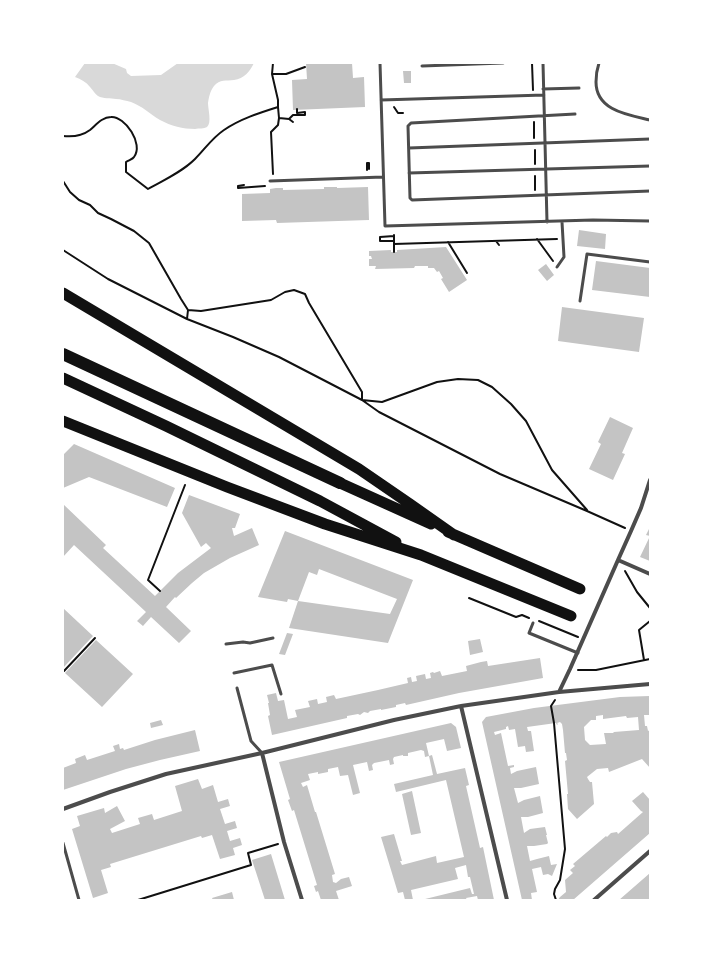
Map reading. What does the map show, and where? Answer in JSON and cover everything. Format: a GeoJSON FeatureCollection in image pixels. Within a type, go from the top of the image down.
{"type":"FeatureCollection","features":[{"type":"Feature","properties":{"kind":"highway"},"geometry":{"type":"LineString","coordinates":[[63,293],[359,469],[454,535]]}},
{"type":"Feature","properties":{"kind":"highway"},"geometry":{"type":"LineString","coordinates":[[63,354],[454,535],[580,589]]}},
{"type":"Feature","properties":{"kind":"highway"},"geometry":{"type":"LineString","coordinates":[[63,378],[320,501],[421,555]]}},
{"type":"Feature","properties":{"kind":"highway"},"geometry":{"type":"LineString","coordinates":[[63,421],[226,487],[325,524],[421,555],[571,616]]}},
{"type":"Feature","properties":{"kind":"street"},"geometry":{"type":"LineString","coordinates":[[559,692],[578,653],[641,508],[650,480]]}},
{"type":"Feature","properties":{"kind":"street"},"geometry":{"type":"LineString","coordinates":[[618,560],[650,574]]}},
{"type":"Feature","properties":{"kind":"street"},"geometry":{"type":"LineString","coordinates":[[63,809],[166,774],[262,753],[394,720],[461,706],[559,692],[650,684]]}},
{"type":"Feature","properties":{"kind":"street"},"geometry":{"type":"LineString","coordinates":[[461,706],[507,900]]}},
{"type":"Feature","properties":{"kind":"street"},"geometry":{"type":"LineString","coordinates":[[262,753],[284,842],[302,900]]}},
{"type":"Feature","properties":{"kind":"street"},"geometry":{"type":"LineString","coordinates":[[594,900],[650,851]]}},
{"type":"Feature","properties":{"kind":"lane"},"geometry":{"type":"LineString","coordinates":[[380,63],[385,226],[593,220],[650,221]]}},
{"type":"Feature","properties":{"kind":"lane"},"geometry":{"type":"LineString","coordinates":[[422,66],[502,63]]}},
{"type":"Feature","properties":{"kind":"lane"},"geometry":{"type":"LineString","coordinates":[[543,63],[547,222]]}},
{"type":"Feature","properties":{"kind":"lane"},"geometry":{"type":"LineString","coordinates":[[599,63],[596,83],[599,94],[604,102],[614,110],[623,114],[650,120]]}},
{"type":"Feature","properties":{"kind":"lane"},"geometry":{"type":"LineString","coordinates":[[543,89],[579,88]]}},
{"type":"Feature","properties":{"kind":"lane"},"geometry":{"type":"LineString","coordinates":[[381,100],[544,95]]}},
{"type":"Feature","properties":{"kind":"lane"},"geometry":{"type":"LineString","coordinates":[[576,114],[411,123],[408,126],[410,198],[412,200],[650,191]]}},
{"type":"Feature","properties":{"kind":"lane"},"geometry":{"type":"LineString","coordinates":[[409,148],[650,139]]}},
{"type":"Feature","properties":{"kind":"lane"},"geometry":{"type":"LineString","coordinates":[[409,173],[650,166]]}},
{"type":"Feature","properties":{"kind":"lane"},"geometry":{"type":"LineString","coordinates":[[272,181],[383,177]]}},
{"type":"Feature","properties":{"kind":"lane"},"geometry":{"type":"LineString","coordinates":[[557,267],[564,257],[562,222]]}},
{"type":"Feature","properties":{"kind":"lane"},"geometry":{"type":"LineString","coordinates":[[580,301],[587,254],[650,262]]}},
{"type":"Feature","properties":{"kind":"lane"},"geometry":{"type":"LineString","coordinates":[[533,623],[529,633],[578,653]]}},
{"type":"Feature","properties":{"kind":"lane"},"geometry":{"type":"LineString","coordinates":[[226,644],[243,642],[250,643],[272,638]]}},
{"type":"Feature","properties":{"kind":"lane"},"geometry":{"type":"LineString","coordinates":[[234,673],[272,665],[281,694]]}},
{"type":"Feature","properties":{"kind":"lane"},"geometry":{"type":"LineString","coordinates":[[237,688],[251,741],[262,753]]}},
{"type":"Feature","properties":{"kind":"lane"},"geometry":{"type":"LineString","coordinates":[[63,843],[79,900]]}},
{"type":"Feature","properties":{"kind":"path"},"geometry":{"type":"LineString","coordinates":[[244,185],[238,186],[238,188],[273,186],[272,132],[278,125],[279,118],[278,100],[272,74],[273,63]]}},
{"type":"Feature","properties":{"kind":"path"},"geometry":{"type":"LineString","coordinates":[[532,63],[533,96]]}},
{"type":"Feature","properties":{"kind":"path"},"geometry":{"type":"LineString","coordinates":[[272,74],[286,74],[305,67]]}},
{"type":"Feature","properties":{"kind":"path"},"geometry":{"type":"LineString","coordinates":[[389,100],[398,113],[403,113]]}},
{"type":"Feature","properties":{"kind":"path"},"geometry":{"type":"LineString","coordinates":[[63,136],[75,136],[89,131],[104,118],[111,116],[118,118],[132,133],[136,143],[137,151],[134,158],[126,162],[126,172],[148,189],[179,171],[194,160],[213,139],[224,130],[256,114],[278,106]]}},
{"type":"Feature","properties":{"kind":"path"},"geometry":{"type":"LineString","coordinates":[[289,119],[293,115],[305,115],[305,112],[297,113],[297,109]]}},
{"type":"Feature","properties":{"kind":"path"},"geometry":{"type":"LineString","coordinates":[[534,116],[536,196]]}},
{"type":"Feature","properties":{"kind":"path"},"geometry":{"type":"LineString","coordinates":[[279,118],[289,119],[293,122]]}},
{"type":"Feature","properties":{"kind":"path"},"geometry":{"type":"LineString","coordinates":[[63,181],[70,192],[79,200],[90,205],[98,213],[134,231],[149,243],[188,310],[187,319]]}},
{"type":"Feature","properties":{"kind":"path"},"geometry":{"type":"LineString","coordinates":[[394,252],[394,243],[394,237],[380,236],[380,241],[394,243],[537,240],[563,238]]}},
{"type":"Feature","properties":{"kind":"path"},"geometry":{"type":"LineString","coordinates":[[537,240],[557,267]]}},
{"type":"Feature","properties":{"kind":"path"},"geometry":{"type":"LineString","coordinates":[[496,241],[499,245]]}},
{"type":"Feature","properties":{"kind":"path"},"geometry":{"type":"LineString","coordinates":[[448,242],[467,273]]}},
{"type":"Feature","properties":{"kind":"path"},"geometry":{"type":"LineString","coordinates":[[63,250],[108,280],[187,319],[279,357],[362,400],[379,412],[500,474],[631,531]]}},
{"type":"Feature","properties":{"kind":"path"},"geometry":{"type":"LineString","coordinates":[[188,310],[201,311],[271,300],[285,292],[294,290],[305,294],[362,392],[362,400]]}},
{"type":"Feature","properties":{"kind":"path"},"geometry":{"type":"LineString","coordinates":[[362,400],[382,402],[437,382],[458,379],[478,380],[492,387],[512,404],[526,421],[552,470],[587,511]]}},
{"type":"Feature","properties":{"kind":"path"},"geometry":{"type":"LineString","coordinates":[[160,591],[148,580],[185,485]]}},
{"type":"Feature","properties":{"kind":"path"},"geometry":{"type":"LineString","coordinates":[[618,560],[650,608]]}},
{"type":"Feature","properties":{"kind":"path"},"geometry":{"type":"LineString","coordinates":[[469,598],[516,617],[522,615],[584,639]]}},
{"type":"Feature","properties":{"kind":"path"},"geometry":{"type":"LineString","coordinates":[[644,660],[639,630],[650,621]]}},
{"type":"Feature","properties":{"kind":"path"},"geometry":{"type":"LineString","coordinates":[[64,671],[95,638]]}},
{"type":"Feature","properties":{"kind":"path"},"geometry":{"type":"LineString","coordinates":[[570,669],[596,670],[650,659]]}},
{"type":"Feature","properties":{"kind":"path"},"geometry":{"type":"LineString","coordinates":[[556,900],[554,889],[560,880],[565,849],[551,706],[559,692]]}},
{"type":"Feature","properties":{"kind":"path"},"geometry":{"type":"LineString","coordinates":[[138,900],[251,865],[248,853],[284,842]]}},
{"type":"Feature","properties":{"kind":"shaded area"},"geometry":{"type":"Polygon","coordinates":[[[85,63],[112,63],[126,69],[127,73],[131,76],[161,75],[178,63],[254,63],[249,72],[241,78],[221,81],[214,86],[208,103],[210,119],[208,125],[206,128],[195,129],[182,128],[168,124],[131,102],[120,99],[102,98],[98,96],[85,82],[75,77],[85,63]]]}},
{"type":"Feature","properties":{"kind":"building"},"geometry":{"type":"Polygon","coordinates":[[[306,63],[352,63],[353,78],[364,77],[365,107],[293,110],[292,80],[307,79],[306,63]]]}},
{"type":"Feature","properties":{"kind":"building"},"geometry":{"type":"Polygon","coordinates":[[[403,71],[411,71],[411,83],[404,83],[403,71]]]}},
{"type":"Feature","properties":{"kind":"building"},"geometry":{"type":"Polygon","coordinates":[[[324,187],[368,187],[369,220],[277,223],[276,220],[242,221],[242,194],[270,193],[270,189],[276,188],[283,188],[283,190],[324,189],[324,187]]]}},
{"type":"Feature","properties":{"kind":"building"},"geometry":{"type":"Polygon","coordinates":[[[579,230],[606,234],[605,249],[577,246],[579,230]]]}},
{"type":"Feature","properties":{"kind":"building"},"geometry":{"type":"Polygon","coordinates":[[[446,247],[467,280],[449,292],[441,279],[443,278],[439,271],[437,272],[434,268],[428,268],[428,266],[415,266],[414,268],[375,269],[376,266],[369,266],[369,259],[372,259],[371,256],[369,256],[369,251],[391,250],[391,252],[397,252],[397,250],[446,247]]]}},
{"type":"Feature","properties":{"kind":"building"},"geometry":{"type":"Polygon","coordinates":[[[596,261],[650,268],[650,297],[592,290],[596,261]]]}},
{"type":"Feature","properties":{"kind":"building"},"geometry":{"type":"Polygon","coordinates":[[[546,264],[554,275],[547,281],[538,270],[546,264]]]}},
{"type":"Feature","properties":{"kind":"building"},"geometry":{"type":"Polygon","coordinates":[[[562,307],[644,318],[639,352],[558,341],[562,307]]]}},
{"type":"Feature","properties":{"kind":"building"},"geometry":{"type":"Polygon","coordinates":[[[610,417],[633,428],[622,453],[625,454],[613,480],[589,469],[601,444],[598,442],[610,417]]]}},
{"type":"Feature","properties":{"kind":"building"},"geometry":{"type":"Polygon","coordinates":[[[74,444],[175,488],[167,507],[89,477],[63,488],[63,455],[74,444]]]}},
{"type":"Feature","properties":{"kind":"building"},"geometry":{"type":"Polygon","coordinates":[[[189,495],[240,514],[235,528],[232,528],[234,536],[252,528],[259,545],[230,558],[204,573],[176,598],[175,597],[166,607],[191,631],[179,643],[151,617],[143,626],[137,621],[146,612],[74,545],[63,557],[63,504],[106,545],[103,548],[155,596],[178,573],[211,548],[206,543],[201,547],[182,513],[189,495]]]}},
{"type":"Feature","properties":{"kind":"building"},"geometry":{"type":"Polygon","coordinates":[[[650,527],[650,536],[646,535],[650,527]]]}},
{"type":"Feature","properties":{"kind":"building"},"geometry":{"type":"Polygon","coordinates":[[[285,531],[413,580],[388,643],[289,628],[298,601],[288,599],[287,602],[258,597],[285,531]],[[319,569],[317,575],[309,572],[298,601],[390,614],[397,599],[319,569]]]}},
{"type":"Feature","properties":{"kind":"building"},"geometry":{"type":"Polygon","coordinates":[[[650,536],[650,561],[640,557],[650,536]]]}},
{"type":"Feature","properties":{"kind":"building"},"geometry":{"type":"Polygon","coordinates":[[[63,608],[93,636],[63,668],[63,608]]]}},
{"type":"Feature","properties":{"kind":"building"},"geometry":{"type":"Polygon","coordinates":[[[287,633],[293,634],[285,655],[279,654],[287,633]]]}},
{"type":"Feature","properties":{"kind":"building"},"geometry":{"type":"Polygon","coordinates":[[[480,639],[483,652],[470,655],[468,641],[480,639]]]}},
{"type":"Feature","properties":{"kind":"building"},"geometry":{"type":"Polygon","coordinates":[[[96,640],[133,674],[102,707],[65,673],[96,640]]]}},
{"type":"Feature","properties":{"kind":"building"},"geometry":{"type":"Polygon","coordinates":[[[540,658],[543,678],[459,693],[406,705],[405,703],[396,705],[396,707],[370,711],[368,713],[364,712],[360,715],[347,716],[347,718],[272,735],[268,716],[270,715],[267,695],[276,693],[278,701],[284,700],[288,719],[297,717],[295,710],[310,707],[308,701],[317,699],[318,704],[327,702],[326,697],[334,695],[336,699],[408,683],[407,678],[411,677],[412,682],[417,681],[416,676],[425,674],[426,679],[431,678],[430,673],[433,672],[440,671],[442,676],[467,671],[466,666],[481,662],[487,661],[488,666],[540,658]]]}},
{"type":"Feature","properties":{"kind":"building"},"geometry":{"type":"Polygon","coordinates":[[[650,696],[650,715],[644,715],[645,726],[647,726],[648,731],[650,730],[650,768],[642,759],[609,772],[608,768],[597,769],[587,777],[590,782],[592,782],[594,804],[577,819],[568,809],[565,761],[567,760],[562,724],[560,722],[557,723],[557,725],[556,723],[527,727],[528,731],[531,731],[534,751],[526,752],[525,746],[518,747],[515,729],[509,730],[508,726],[506,729],[494,732],[495,735],[501,733],[508,766],[514,765],[514,767],[510,768],[511,774],[517,771],[536,767],[539,784],[514,788],[518,803],[540,796],[543,813],[528,817],[521,817],[524,833],[530,829],[545,827],[547,835],[547,844],[527,846],[530,861],[549,856],[551,865],[557,864],[552,876],[548,874],[543,875],[541,867],[532,869],[537,892],[531,893],[532,900],[522,900],[482,722],[486,717],[534,708],[620,697],[650,696]],[[603,715],[596,716],[596,720],[591,720],[584,727],[585,740],[590,745],[606,744],[604,733],[639,730],[638,717],[627,718],[626,716],[603,719],[603,715]]]}},
{"type":"Feature","properties":{"kind":"building"},"geometry":{"type":"Polygon","coordinates":[[[161,720],[163,725],[151,728],[150,723],[161,720]]]}},
{"type":"Feature","properties":{"kind":"building"},"geometry":{"type":"Polygon","coordinates":[[[451,723],[456,727],[461,748],[447,751],[444,739],[426,743],[429,756],[425,757],[424,751],[421,750],[408,753],[408,756],[403,755],[394,757],[394,764],[390,765],[389,760],[374,763],[372,765],[373,770],[369,771],[367,762],[353,765],[360,793],[353,795],[348,775],[340,776],[338,767],[328,769],[328,772],[308,774],[310,780],[301,783],[303,787],[307,785],[316,812],[335,874],[332,875],[333,882],[336,883],[341,879],[349,877],[352,886],[336,891],[339,900],[321,900],[318,891],[316,892],[314,886],[317,885],[294,810],[292,811],[288,800],[290,799],[279,762],[451,723]]]}},
{"type":"Feature","properties":{"kind":"building"},"geometry":{"type":"Polygon","coordinates":[[[195,730],[200,751],[126,769],[63,790],[63,768],[76,763],[75,759],[85,755],[87,760],[115,751],[113,746],[119,744],[120,749],[123,748],[124,750],[155,740],[195,730]]]}},
{"type":"Feature","properties":{"kind":"building"},"geometry":{"type":"Polygon","coordinates":[[[432,755],[437,774],[465,768],[469,785],[466,786],[480,848],[483,847],[494,900],[478,900],[477,896],[466,898],[467,900],[421,900],[470,888],[472,894],[474,894],[470,877],[468,877],[466,865],[455,868],[458,879],[411,890],[413,900],[405,900],[403,892],[398,893],[381,837],[394,834],[402,865],[436,856],[437,863],[464,857],[446,780],[396,792],[394,784],[433,775],[429,756],[432,755]]]}},
{"type":"Feature","properties":{"kind":"building"},"geometry":{"type":"Polygon","coordinates":[[[198,779],[202,789],[213,785],[218,802],[228,799],[230,806],[220,809],[225,824],[235,821],[237,828],[227,831],[230,841],[240,838],[242,845],[233,848],[235,855],[220,859],[212,835],[202,838],[201,836],[110,864],[111,867],[101,870],[108,893],[93,898],[72,829],[80,826],[77,816],[104,808],[105,813],[117,806],[125,821],[110,829],[112,833],[140,824],[138,818],[152,814],[154,820],[182,811],[175,786],[198,779]]]}},
{"type":"Feature","properties":{"kind":"building"},"geometry":{"type":"Polygon","coordinates":[[[412,791],[421,833],[411,835],[402,794],[412,791]]]}},
{"type":"Feature","properties":{"kind":"building"},"geometry":{"type":"Polygon","coordinates":[[[643,792],[650,800],[650,833],[573,900],[558,900],[566,892],[565,880],[573,873],[570,870],[575,866],[573,864],[606,836],[607,837],[611,833],[617,832],[618,834],[643,812],[632,801],[643,792]]]}},
{"type":"Feature","properties":{"kind":"building"},"geometry":{"type":"Polygon","coordinates":[[[271,854],[285,900],[265,900],[252,860],[271,854]]]}},
{"type":"Feature","properties":{"kind":"building"},"geometry":{"type":"Polygon","coordinates":[[[650,873],[649,900],[619,900],[650,873]]]}},
{"type":"Feature","properties":{"kind":"building"},"geometry":{"type":"Polygon","coordinates":[[[232,892],[234,900],[213,900],[212,898],[232,892]]]}}]}
